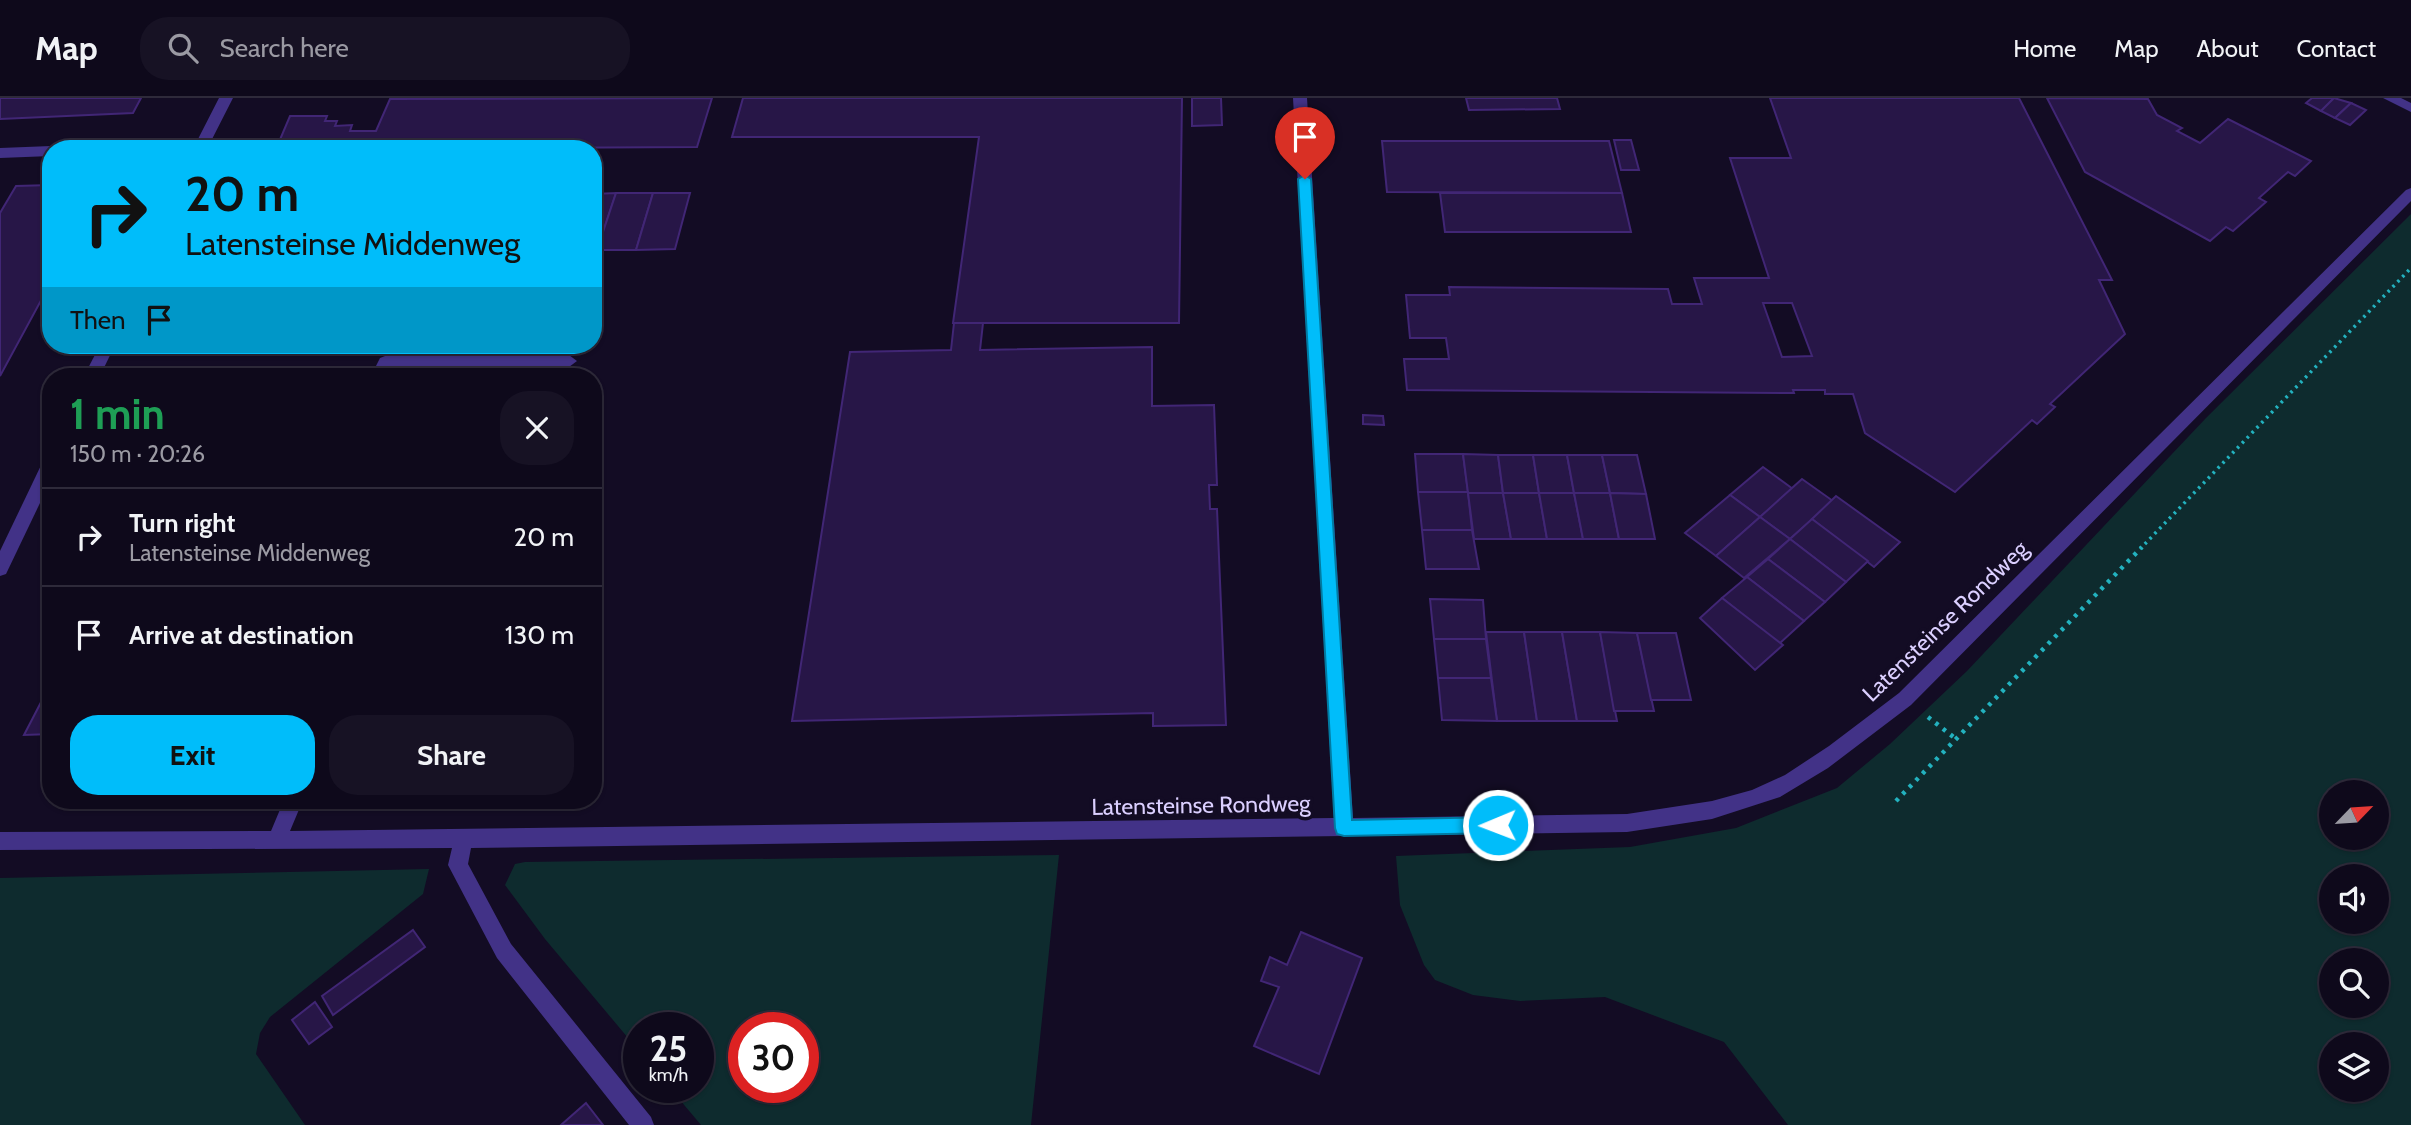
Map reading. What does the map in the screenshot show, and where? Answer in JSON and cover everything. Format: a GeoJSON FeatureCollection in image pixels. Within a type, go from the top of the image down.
{"type":"FeatureCollection","features":[{"type":"Feature","properties":{"kind":"street"},"geometry":{"type":"LineString","coordinates":[[205,140],[226,98]]}},
{"type":"Feature","properties":{"kind":"street"},"geometry":{"type":"LineString","coordinates":[[1300,98],[1344,828]]}},
{"type":"Feature","properties":{"kind":"street"},"geometry":{"type":"LineString","coordinates":[[2390,98],[2409,104]]}},
{"type":"Feature","properties":{"kind":"street"},"geometry":{"type":"LineString","coordinates":[[0,153],[42,151]]}},
{"type":"Feature","properties":{"kind":"street","name":"Latensteinse Rondweg"},"geometry":{"type":"LineString","coordinates":[[0,841],[463,839],[1627,823],[1683,816],[1734,804],[1790,782],[1825,760],[1905,699],[2411,193]]}},
{"type":"Feature","properties":{"kind":"street"},"geometry":{"type":"LineString","coordinates":[[519,368],[569,361]]}},
{"type":"Feature","properties":{"kind":"street"},"geometry":{"type":"LineString","coordinates":[[382,368],[385,362],[494,368]]}},
{"type":"Feature","properties":{"kind":"street"},"geometry":{"type":"LineString","coordinates":[[0,569],[42,481]]}},
{"type":"Feature","properties":{"kind":"street"},"geometry":{"type":"LineString","coordinates":[[277,840],[289,809]]}},
{"type":"Feature","properties":{"kind":"street"},"geometry":{"type":"LineString","coordinates":[[463,839],[458,865],[503,951],[643,1125]]}},
{"type":"Feature","properties":{"kind":"path"},"geometry":{"type":"LineString","coordinates":[[1896,801],[2411,268]]}},
{"type":"Feature","properties":{"kind":"green space"},"geometry":{"type":"Polygon","coordinates":[[[2411,214],[2411,1125],[1788,1125],[1724,1042],[1605,997],[1520,1001],[1473,995],[1435,980],[1424,965],[1400,905],[1396,856],[1630,847],[1736,828],[1837,788],[1890,744],[1967,671],[2206,418],[2411,214]]]}},
{"type":"Feature","properties":{"kind":"green space"},"geometry":{"type":"Polygon","coordinates":[[[1059,855],[1031,1125],[701,1125],[682,1103],[714,1103],[714,1012],[623,1012],[623,1032],[545,939],[505,885],[515,864],[1059,855]]]}},
{"type":"Feature","properties":{"kind":"green space"},"geometry":{"type":"Polygon","coordinates":[[[429,869],[423,894],[270,1017],[260,1033],[256,1054],[305,1125],[0,1125],[0,878],[429,869]]]}},
{"type":"Feature","properties":{"kind":"building"},"geometry":{"type":"Polygon","coordinates":[[[0,98],[141,98],[133,113],[0,119],[0,98]]]}},
{"type":"Feature","properties":{"kind":"building"},"geometry":{"type":"Polygon","coordinates":[[[712,98],[697,147],[602,147],[602,140],[280,140],[290,116],[327,116],[325,121],[337,121],[335,126],[352,125],[350,131],[376,131],[390,99],[712,98]]]}},
{"type":"Feature","properties":{"kind":"building"},"geometry":{"type":"Polygon","coordinates":[[[743,98],[1182,98],[1179,323],[953,323],[979,137],[732,137],[743,98]]]}},
{"type":"Feature","properties":{"kind":"building"},"geometry":{"type":"Polygon","coordinates":[[[1192,98],[1221,98],[1222,125],[1192,126],[1192,98]]]}},
{"type":"Feature","properties":{"kind":"building"},"geometry":{"type":"Polygon","coordinates":[[[1466,98],[1557,98],[1560,109],[1469,110],[1466,98]]]}},
{"type":"Feature","properties":{"kind":"building"},"geometry":{"type":"Polygon","coordinates":[[[1770,98],[2019,98],[2112,280],[2099,280],[2125,334],[2050,404],[2055,407],[2037,424],[2032,420],[1955,492],[1865,433],[1853,394],[1825,394],[1825,390],[1793,390],[1794,393],[1407,390],[1404,359],[1449,359],[1446,338],[1410,338],[1406,295],[1450,295],[1449,287],[1668,289],[1672,304],[1702,304],[1694,278],[1769,278],[1730,158],[1791,158],[1770,98]],[[1763,303],[1782,357],[1812,356],[1792,303],[1763,303]]]}},
{"type":"Feature","properties":{"kind":"building"},"geometry":{"type":"Polygon","coordinates":[[[2047,98],[2148,99],[2157,115],[2182,128],[2177,131],[2200,143],[2228,119],[2311,161],[2295,176],[2288,172],[2259,198],[2266,202],[2233,231],[2226,227],[2210,241],[2085,172],[2047,98]]]}},
{"type":"Feature","properties":{"kind":"building"},"geometry":{"type":"Polygon","coordinates":[[[2312,98],[2334,98],[2321,111],[2306,103],[2312,98]]]}},
{"type":"Feature","properties":{"kind":"building"},"geometry":{"type":"Polygon","coordinates":[[[2334,98],[2351,103],[2335,118],[2321,111],[2334,98]]]}},
{"type":"Feature","properties":{"kind":"building"},"geometry":{"type":"Polygon","coordinates":[[[2351,103],[2366,110],[2350,125],[2335,118],[2351,103]]]}},
{"type":"Feature","properties":{"kind":"building"},"geometry":{"type":"Polygon","coordinates":[[[1614,140],[1631,140],[1639,170],[1621,170],[1614,140]]]}},
{"type":"Feature","properties":{"kind":"building"},"geometry":{"type":"Polygon","coordinates":[[[1382,141],[1609,141],[1622,193],[1387,192],[1382,141]]]}},
{"type":"Feature","properties":{"kind":"building"},"geometry":{"type":"Polygon","coordinates":[[[42,185],[42,299],[0,376],[0,213],[16,186],[42,185]]]}},
{"type":"Feature","properties":{"kind":"building"},"geometry":{"type":"Polygon","coordinates":[[[616,193],[602,235],[602,194],[616,193]]]}},
{"type":"Feature","properties":{"kind":"building"},"geometry":{"type":"Polygon","coordinates":[[[616,193],[653,193],[636,250],[602,250],[602,235],[616,193]]]}},
{"type":"Feature","properties":{"kind":"building"},"geometry":{"type":"Polygon","coordinates":[[[653,193],[690,193],[675,249],[636,250],[653,193]]]}},
{"type":"Feature","properties":{"kind":"building"},"geometry":{"type":"Polygon","coordinates":[[[1440,193],[1622,193],[1631,232],[1445,232],[1440,193]]]}},
{"type":"Feature","properties":{"kind":"building"},"geometry":{"type":"Polygon","coordinates":[[[954,323],[983,323],[980,350],[1152,347],[1152,406],[1214,405],[1217,485],[1209,485],[1210,509],[1217,509],[1226,725],[1153,726],[1153,713],[792,721],[850,352],[951,350],[954,323]]]}},
{"type":"Feature","properties":{"kind":"building"},"geometry":{"type":"Polygon","coordinates":[[[1363,415],[1383,416],[1384,425],[1363,424],[1363,415]]]}},
{"type":"Feature","properties":{"kind":"building"},"geometry":{"type":"Polygon","coordinates":[[[1415,454],[1463,454],[1468,492],[1418,492],[1415,454]]]}},
{"type":"Feature","properties":{"kind":"building"},"geometry":{"type":"Polygon","coordinates":[[[1463,454],[1498,455],[1503,493],[1468,493],[1463,454]]]}},
{"type":"Feature","properties":{"kind":"building"},"geometry":{"type":"Polygon","coordinates":[[[1498,455],[1533,455],[1539,493],[1503,493],[1498,455]]]}},
{"type":"Feature","properties":{"kind":"building"},"geometry":{"type":"Polygon","coordinates":[[[1533,455],[1567,455],[1574,493],[1539,493],[1533,455]]]}},
{"type":"Feature","properties":{"kind":"building"},"geometry":{"type":"Polygon","coordinates":[[[1567,455],[1602,455],[1610,493],[1574,493],[1567,455]]]}},
{"type":"Feature","properties":{"kind":"building"},"geometry":{"type":"Polygon","coordinates":[[[1602,455],[1637,455],[1646,494],[1610,493],[1602,455]]]}},
{"type":"Feature","properties":{"kind":"building"},"geometry":{"type":"Polygon","coordinates":[[[1763,467],[1793,489],[1760,517],[1730,495],[1763,467]]]}},
{"type":"Feature","properties":{"kind":"building"},"geometry":{"type":"Polygon","coordinates":[[[1802,479],[1833,501],[1790,539],[1760,517],[1802,479]]]}},
{"type":"Feature","properties":{"kind":"building"},"geometry":{"type":"Polygon","coordinates":[[[1418,492],[1468,492],[1472,530],[1422,530],[1418,492]]]}},
{"type":"Feature","properties":{"kind":"building"},"geometry":{"type":"Polygon","coordinates":[[[1468,493],[1503,493],[1511,539],[1474,539],[1468,493]]]}},
{"type":"Feature","properties":{"kind":"building"},"geometry":{"type":"Polygon","coordinates":[[[1503,493],[1539,493],[1547,539],[1511,539],[1503,493]]]}},
{"type":"Feature","properties":{"kind":"building"},"geometry":{"type":"Polygon","coordinates":[[[1539,493],[1574,493],[1583,539],[1547,539],[1539,493]]]}},
{"type":"Feature","properties":{"kind":"building"},"geometry":{"type":"Polygon","coordinates":[[[1574,493],[1610,493],[1619,539],[1583,539],[1574,493]]]}},
{"type":"Feature","properties":{"kind":"building"},"geometry":{"type":"Polygon","coordinates":[[[1610,493],[1646,494],[1655,539],[1619,539],[1610,493]]]}},
{"type":"Feature","properties":{"kind":"building"},"geometry":{"type":"Polygon","coordinates":[[[1730,495],[1760,517],[1716,556],[1685,533],[1730,495]]]}},
{"type":"Feature","properties":{"kind":"building"},"geometry":{"type":"Polygon","coordinates":[[[1836,496],[1900,542],[1874,567],[1812,519],[1836,496]]]}},
{"type":"Feature","properties":{"kind":"building"},"geometry":{"type":"Polygon","coordinates":[[[1760,517],[1790,539],[1744,578],[1716,556],[1760,517]]]}},
{"type":"Feature","properties":{"kind":"building"},"geometry":{"type":"Polygon","coordinates":[[[1812,519],[1868,561],[1846,582],[1790,539],[1812,519]]]}},
{"type":"Feature","properties":{"kind":"building"},"geometry":{"type":"Polygon","coordinates":[[[1422,530],[1472,530],[1479,569],[1426,569],[1422,530]]]}},
{"type":"Feature","properties":{"kind":"building"},"geometry":{"type":"Polygon","coordinates":[[[1790,539],[1846,582],[1825,602],[1768,559],[1790,539]]]}},
{"type":"Feature","properties":{"kind":"building"},"geometry":{"type":"Polygon","coordinates":[[[1768,559],[1825,602],[1804,621],[1747,577],[1768,559]]]}},
{"type":"Feature","properties":{"kind":"building"},"geometry":{"type":"Polygon","coordinates":[[[1747,577],[1804,621],[1779,644],[1722,598],[1747,577]]]}},
{"type":"Feature","properties":{"kind":"building"},"geometry":{"type":"Polygon","coordinates":[[[1722,598],[1783,645],[1755,670],[1700,618],[1722,598]]]}},
{"type":"Feature","properties":{"kind":"building"},"geometry":{"type":"Polygon","coordinates":[[[1430,599],[1483,600],[1486,639],[1434,639],[1430,599]]]}},
{"type":"Feature","properties":{"kind":"building"},"geometry":{"type":"Polygon","coordinates":[[[1486,632],[1524,632],[1537,721],[1497,721],[1486,632]]]}},
{"type":"Feature","properties":{"kind":"building"},"geometry":{"type":"Polygon","coordinates":[[[1524,632],[1562,632],[1577,721],[1537,721],[1524,632]]]}},
{"type":"Feature","properties":{"kind":"building"},"geometry":{"type":"Polygon","coordinates":[[[1562,632],[1600,632],[1617,721],[1577,721],[1562,632]]]}},
{"type":"Feature","properties":{"kind":"building"},"geometry":{"type":"Polygon","coordinates":[[[1600,632],[1637,633],[1654,711],[1614,711],[1600,632]]]}},
{"type":"Feature","properties":{"kind":"building"},"geometry":{"type":"Polygon","coordinates":[[[1637,633],[1676,633],[1691,700],[1651,700],[1637,633]]]}},
{"type":"Feature","properties":{"kind":"building"},"geometry":{"type":"Polygon","coordinates":[[[1434,639],[1486,639],[1491,678],[1438,678],[1434,639]]]}},
{"type":"Feature","properties":{"kind":"building"},"geometry":{"type":"Polygon","coordinates":[[[1438,678],[1491,678],[1497,721],[1442,720],[1438,678]]]}},
{"type":"Feature","properties":{"kind":"building"},"geometry":{"type":"Polygon","coordinates":[[[42,700],[42,734],[24,735],[42,700]]]}},
{"type":"Feature","properties":{"kind":"building"},"geometry":{"type":"Polygon","coordinates":[[[413,930],[425,947],[333,1015],[322,996],[413,930]]]}},
{"type":"Feature","properties":{"kind":"building"},"geometry":{"type":"Polygon","coordinates":[[[1301,932],[1362,958],[1319,1074],[1254,1046],[1279,987],[1261,981],[1270,957],[1287,965],[1301,932]]]}},
{"type":"Feature","properties":{"kind":"building"},"geometry":{"type":"Polygon","coordinates":[[[315,1002],[332,1027],[309,1044],[292,1020],[315,1002]]]}},
{"type":"Feature","properties":{"kind":"building"},"geometry":{"type":"Polygon","coordinates":[[[586,1103],[603,1125],[561,1125],[586,1103]]]}},
{"type":"Feature","properties":{"kind":"route"},"geometry":{"type":"LineString","coordinates":[[1305,179],[1344,828],[1498,825]]}}]}
